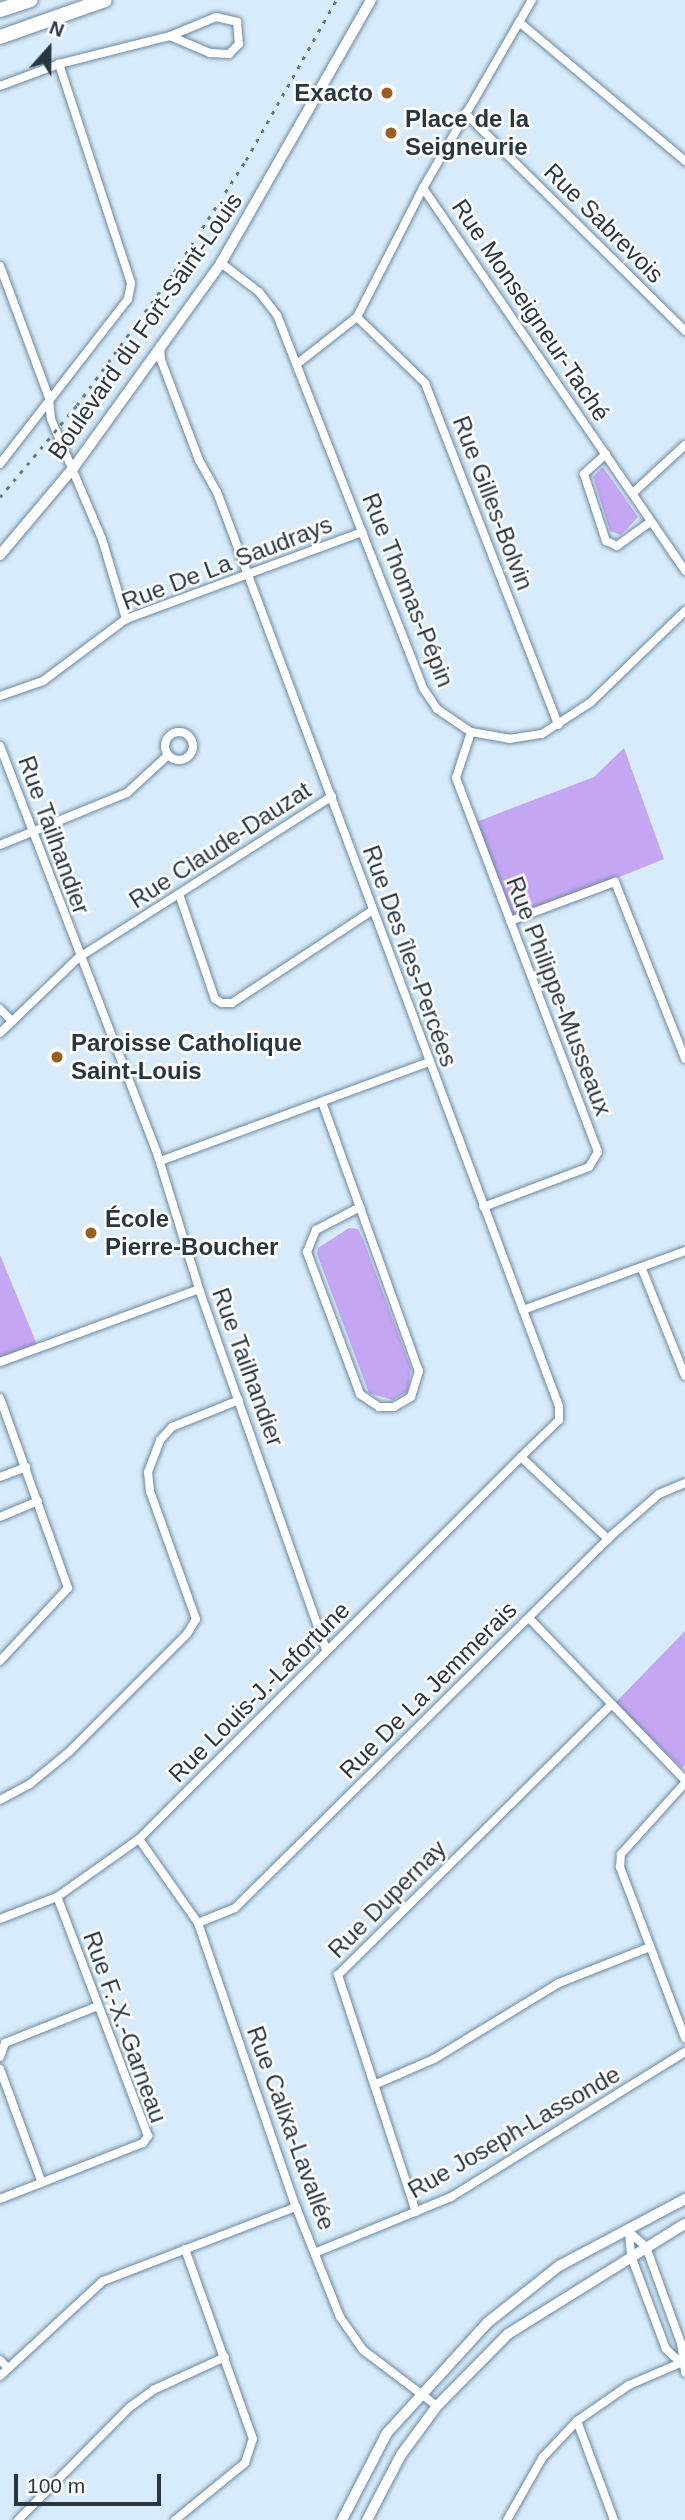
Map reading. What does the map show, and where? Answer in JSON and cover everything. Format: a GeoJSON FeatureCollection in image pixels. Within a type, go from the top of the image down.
{"type":"FeatureCollection","features":[{"type":"Feature","properties":{"kind":"highway"},"geometry":{"type":"LineString","coordinates":[[0,10],[30,0]]}},
{"type":"Feature","properties":{"kind":"highway"},"geometry":{"type":"LineString","coordinates":[[0,37],[105,0]]}},
{"type":"Feature","properties":{"kind":"main road","name":"Boulevard du Fort-Saint-Louis"},"geometry":{"type":"LineString","coordinates":[[0,555],[74,467],[220,263],[371,0]]}},
{"type":"Feature","properties":{"kind":"main road"},"geometry":{"type":"LineString","coordinates":[[342,2520],[387,2433],[421,2394],[520,2293],[559,2266],[629,2232],[685,2199]]}},
{"type":"Feature","properties":{"kind":"main road"},"geometry":{"type":"LineString","coordinates":[[368,2520],[401,2455],[437,2406],[508,2334],[685,2224]]}},
{"type":"Feature","properties":{"kind":"street"},"geometry":{"type":"LineString","coordinates":[[297,365],[357,317],[423,188],[532,0]]}},
{"type":"Feature","properties":{"kind":"street"},"geometry":{"type":"LineString","coordinates":[[0,86],[59,64],[170,36],[216,17],[237,22],[239,44],[229,54],[210,53],[170,36]]}},
{"type":"Feature","properties":{"kind":"street"},"geometry":{"type":"LineString","coordinates":[[519,22],[685,161]]}},
{"type":"Feature","properties":{"kind":"street"},"geometry":{"type":"LineString","coordinates":[[0,464],[128,299],[131,283],[59,64]]}},
{"type":"Feature","properties":{"kind":"street","name":"Rue Sabrevois"},"geometry":{"type":"LineString","coordinates":[[465,113],[685,331]]}},
{"type":"Feature","properties":{"kind":"street","name":"Rue Monseigneur-Taché"},"geometry":{"type":"LineString","coordinates":[[423,188],[634,492],[650,522],[685,571]]}},
{"type":"Feature","properties":{"kind":"street","name":"Rue Thomas-Pépin"},"geometry":{"type":"LineString","coordinates":[[220,263],[259,292],[277,315],[423,688],[437,709],[471,732],[509,739],[542,734],[591,702],[685,611]]}},
{"type":"Feature","properties":{"kind":"street"},"geometry":{"type":"LineString","coordinates":[[0,266],[49,398],[51,419],[74,467],[126,619]]}},
{"type":"Feature","properties":{"kind":"street","name":"Rue Gilles-Bolvin"},"geometry":{"type":"LineString","coordinates":[[357,317],[425,383],[558,724]]}},
{"type":"Feature","properties":{"kind":"street","name":"Rue Des îles-Percées"},"geometry":{"type":"LineString","coordinates":[[160,346],[161,360],[332,796],[427,1063],[559,1406],[559,1420],[521,1457]]}},
{"type":"Feature","properties":{"kind":"street"},"geometry":{"type":"LineString","coordinates":[[634,492],[685,445]]}},
{"type":"Feature","properties":{"kind":"street","name":"Rue Monseigneur-Taché"},"geometry":{"type":"LineString","coordinates":[[606,454],[584,474],[606,541],[617,546],[650,522]]}},
{"type":"Feature","properties":{"kind":"street","name":"Rue De La Saudrays"},"geometry":{"type":"LineString","coordinates":[[0,696],[43,681],[126,619],[362,532]]}},
{"type":"Feature","properties":{"kind":"street","name":"Rue Philippe-Musseaux"},"geometry":{"type":"LineString","coordinates":[[471,732],[456,778],[598,1152],[589,1167],[483,1207]]}},
{"type":"Feature","properties":{"kind":"street","name":"Rue Tailhandier"},"geometry":{"type":"LineString","coordinates":[[0,746],[78,958],[160,1161],[200,1289],[326,1649]]}},
{"type":"Feature","properties":{"kind":"street"},"geometry":{"type":"LineString","coordinates":[[0,845],[127,793],[168,755]]}},
{"type":"Feature","properties":{"kind":"street","name":"Rue Claude-Dauzat"},"geometry":{"type":"LineString","coordinates":[[0,1033],[78,958],[332,796]]}},
{"type":"Feature","properties":{"kind":"street"},"geometry":{"type":"LineString","coordinates":[[510,921],[615,882],[685,1059]]}},
{"type":"Feature","properties":{"kind":"street"},"geometry":{"type":"LineString","coordinates":[[178,894],[215,999],[222,1003],[232,1003],[373,910]]}},
{"type":"Feature","properties":{"kind":"street"},"geometry":{"type":"LineString","coordinates":[[0,1009],[12,1021]]}},
{"type":"Feature","properties":{"kind":"street"},"geometry":{"type":"LineString","coordinates":[[160,1161],[427,1063]]}},
{"type":"Feature","properties":{"kind":"street"},"geometry":{"type":"LineString","coordinates":[[322,1102],[360,1207],[419,1371],[411,1397],[394,1407],[379,1407],[360,1394],[307,1251],[316,1230],[360,1207]]}},
{"type":"Feature","properties":{"kind":"street"},"geometry":{"type":"LineString","coordinates":[[523,1310],[642,1269],[685,1251]]}},
{"type":"Feature","properties":{"kind":"street"},"geometry":{"type":"LineString","coordinates":[[642,1269],[685,1375]]}},
{"type":"Feature","properties":{"kind":"street"},"geometry":{"type":"LineString","coordinates":[[0,1362],[200,1289]]}},
{"type":"Feature","properties":{"kind":"street"},"geometry":{"type":"LineString","coordinates":[[0,1398],[68,1588],[0,1661]]}},
{"type":"Feature","properties":{"kind":"street"},"geometry":{"type":"LineString","coordinates":[[0,1800],[30,1784],[69,1752],[187,1634],[196,1619],[150,1491],[148,1472],[156,1447],[172,1427],[239,1400]]}},
{"type":"Feature","properties":{"kind":"street"},"geometry":{"type":"LineString","coordinates":[[521,1457],[608,1539]]}},
{"type":"Feature","properties":{"kind":"street","name":"Rue Louis-J.-Lafortune"},"geometry":{"type":"LineString","coordinates":[[0,1919],[57,1897],[139,1839],[326,1649],[521,1457]]}},
{"type":"Feature","properties":{"kind":"street"},"geometry":{"type":"LineString","coordinates":[[0,1476],[26,1467]]}},
{"type":"Feature","properties":{"kind":"street","name":"Rue De La Jemmerais"},"geometry":{"type":"LineString","coordinates":[[198,1923],[235,1908],[608,1539],[659,1494],[685,1483]]}},
{"type":"Feature","properties":{"kind":"street"},"geometry":{"type":"LineString","coordinates":[[0,1517],[38,1501]]}},
{"type":"Feature","properties":{"kind":"street"},"geometry":{"type":"LineString","coordinates":[[529,1618],[685,1782],[621,1854],[620,1867],[685,2038]]}},
{"type":"Feature","properties":{"kind":"street","name":"Rue Dupernay"},"geometry":{"type":"LineString","coordinates":[[415,2211],[338,1975],[611,1706]]}},
{"type":"Feature","properties":{"kind":"street","name":"Rue Calixa-Lavallée"},"geometry":{"type":"LineString","coordinates":[[139,1839],[198,1923],[296,2207],[317,2252],[340,2317],[363,2350],[437,2406]]}},
{"type":"Feature","properties":{"kind":"street","name":"Rue F.-X.-Garneau"},"geometry":{"type":"LineString","coordinates":[[0,2199],[143,2143],[148,2136],[57,1897]]}},
{"type":"Feature","properties":{"kind":"street"},"geometry":{"type":"LineString","coordinates":[[374,2085],[434,2059],[559,1983],[650,1947]]}},
{"type":"Feature","properties":{"kind":"street"},"geometry":{"type":"LineString","coordinates":[[0,2057],[5,2043],[98,2006]]}},
{"type":"Feature","properties":{"kind":"street","name":"Rue Joseph-Lassonde"},"geometry":{"type":"LineString","coordinates":[[317,2252],[451,2197],[685,2052]]}},
{"type":"Feature","properties":{"kind":"street"},"geometry":{"type":"LineString","coordinates":[[0,2069],[41,2183]]}},
{"type":"Feature","properties":{"kind":"street"},"geometry":{"type":"LineString","coordinates":[[0,2376],[103,2281],[296,2207]]}},
{"type":"Feature","properties":{"kind":"street"},"geometry":{"type":"LineString","coordinates":[[629,2232],[646,2247],[681,2343],[685,2373]]}},
{"type":"Feature","properties":{"kind":"street"},"geometry":{"type":"LineString","coordinates":[[629,2232],[631,2256],[666,2349],[683,2362]]}},
{"type":"Feature","properties":{"kind":"street"},"geometry":{"type":"LineString","coordinates":[[181,2518],[245,2463],[253,2439],[185,2249]]}},
{"type":"Feature","properties":{"kind":"street"},"geometry":{"type":"LineString","coordinates":[[18,2520],[130,2407],[153,2390],[225,2357]]}},
{"type":"Feature","properties":{"kind":"street"},"geometry":{"type":"LineString","coordinates":[[0,2360],[8,2368]]}},
{"type":"Feature","properties":{"kind":"street"},"geometry":{"type":"LineString","coordinates":[[507,2520],[543,2457],[577,2421],[629,2385],[683,2362]]}},
{"type":"Feature","properties":{"kind":"street"},"geometry":{"type":"LineString","coordinates":[[577,2421],[614,2520]]}},
{"type":"Feature","properties":{"kind":"shaded area"},"geometry":{"type":"Polygon","coordinates":[[[603,467],[638,517],[621,535],[610,531],[593,477],[603,467]]]}},
{"type":"Feature","properties":{"kind":"shaded area"},"geometry":{"type":"Polygon","coordinates":[[[624,748],[664,859],[510,921],[471,824],[594,777],[624,748]]]}},
{"type":"Feature","properties":{"kind":"shaded area"},"geometry":{"type":"Polygon","coordinates":[[[349,1228],[358,1229],[363,1239],[411,1368],[408,1391],[393,1400],[369,1393],[317,1254],[318,1248],[349,1228]]]}},
{"type":"Feature","properties":{"kind":"shaded area"},"geometry":{"type":"Polygon","coordinates":[[[0,1255],[38,1347],[0,1362],[0,1255]]]}},
{"type":"Feature","properties":{"kind":"shaded area"},"geometry":{"type":"Polygon","coordinates":[[[685,1631],[685,1765],[682,1768],[615,1703],[685,1631]]]}},
{"type":"Feature","properties":{"kind":"railway"},"geometry":{"type":"LineString","coordinates":[[0,497],[77,405],[174,272],[246,160],[336,0]]}},
{"type":"Feature","properties":{"kind":"place","name":"Exacto"},"geometry":{"type":"Point","coordinates":[387,93]}},
{"type":"Feature","properties":{"kind":"place","name":"Place de la Seigneurie"},"geometry":{"type":"Point","coordinates":[391,133]}},
{"type":"Feature","properties":{"kind":"place","name":"Paroisse Catholique Saint-Louis"},"geometry":{"type":"Point","coordinates":[57,1057]}},
{"type":"Feature","properties":{"kind":"place","name":"École Pierre-Boucher"},"geometry":{"type":"Point","coordinates":[91,1233]}}]}
